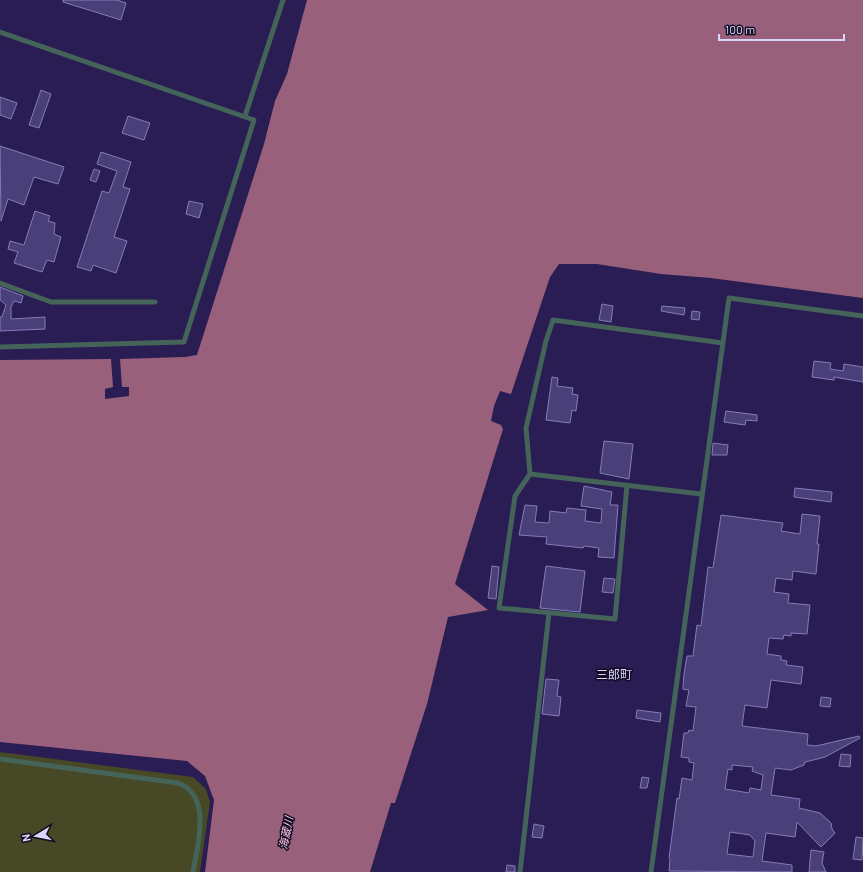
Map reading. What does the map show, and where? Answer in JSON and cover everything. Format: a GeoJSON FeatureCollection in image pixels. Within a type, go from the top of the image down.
{"type":"FeatureCollection","features":[{"type":"Feature","properties":{"kind":"lane"},"geometry":{"type":"LineString","coordinates":[[246,116],[283,0]]}},
{"type":"Feature","properties":{"kind":"lane"},"geometry":{"type":"LineString","coordinates":[[0,32],[254,120],[184,342],[0,347]]}},
{"type":"Feature","properties":{"kind":"lane"},"geometry":{"type":"LineString","coordinates":[[0,283],[52,302],[155,302]]}},
{"type":"Feature","properties":{"kind":"lane"},"geometry":{"type":"LineString","coordinates":[[651,872],[660,819],[728,298],[863,316]]}},
{"type":"Feature","properties":{"kind":"lane"},"geometry":{"type":"LineString","coordinates":[[627,485],[615,620],[499,608],[515,496],[530,474],[526,428],[546,341],[553,320],[723,343]]}},
{"type":"Feature","properties":{"kind":"lane"},"geometry":{"type":"LineString","coordinates":[[530,474],[702,494]]}},
{"type":"Feature","properties":{"kind":"lane"},"geometry":{"type":"LineString","coordinates":[[520,872],[549,614]]}},
{"type":"Feature","properties":{"kind":"lane"},"geometry":{"type":"LineString","coordinates":[[0,759],[178,783],[188,787],[198,800],[200,817],[199,840],[193,872]]}},
{"type":"Feature","properties":{"kind":"green space"},"geometry":{"type":"Polygon","coordinates":[[[0,752],[193,777],[206,789],[210,802],[200,872],[0,872],[0,752]]]}},
{"type":"Feature","properties":{"kind":"water","name":"海蔵川"},"geometry":{"type":"Polygon","coordinates":[[[307,0],[863,0],[863,298],[711,278],[661,274],[597,264],[559,264],[550,277],[511,394],[500,391],[494,406],[491,421],[501,425],[503,429],[455,584],[488,610],[448,617],[427,704],[395,803],[391,803],[370,872],[205,872],[214,800],[205,776],[187,761],[0,742],[0,360],[111,359],[113,387],[105,389],[105,399],[129,396],[129,387],[122,387],[120,359],[185,357],[197,355],[264,144],[275,101],[287,74],[307,0]]]}},
{"type":"Feature","properties":{"kind":"building"},"geometry":{"type":"Polygon","coordinates":[[[63,0],[117,0],[126,3],[121,20],[63,2],[63,0]]]}},
{"type":"Feature","properties":{"kind":"building"},"geometry":{"type":"Polygon","coordinates":[[[41,90],[51,94],[39,128],[29,125],[41,90]]]}},
{"type":"Feature","properties":{"kind":"building"},"geometry":{"type":"Polygon","coordinates":[[[0,97],[17,103],[11,119],[0,115],[0,97]]]}},
{"type":"Feature","properties":{"kind":"building"},"geometry":{"type":"Polygon","coordinates":[[[128,116],[150,123],[144,140],[122,133],[128,116]]]}},
{"type":"Feature","properties":{"kind":"building"},"geometry":{"type":"Polygon","coordinates":[[[0,146],[64,167],[58,184],[34,177],[24,205],[8,199],[1,221],[0,146]]]}},
{"type":"Feature","properties":{"kind":"building"},"geometry":{"type":"Polygon","coordinates":[[[101,152],[131,162],[123,187],[130,189],[114,237],[127,241],[116,273],[93,265],[91,271],[77,267],[102,191],[109,193],[117,171],[97,164],[101,152]]]}},
{"type":"Feature","properties":{"kind":"building"},"geometry":{"type":"Polygon","coordinates":[[[94,169],[100,171],[96,182],[90,180],[94,169]]]}},
{"type":"Feature","properties":{"kind":"building"},"geometry":{"type":"Polygon","coordinates":[[[189,201],[203,204],[199,218],[186,214],[189,201]]]}},
{"type":"Feature","properties":{"kind":"building"},"geometry":{"type":"Polygon","coordinates":[[[35,211],[50,216],[48,221],[55,223],[54,234],[61,237],[54,262],[47,260],[42,272],[14,263],[18,252],[8,249],[10,241],[24,245],[35,211]]]}},
{"type":"Feature","properties":{"kind":"building"},"geometry":{"type":"Polygon","coordinates":[[[0,287],[23,296],[21,303],[14,301],[11,307],[11,319],[45,317],[45,329],[0,331],[0,317],[2,317],[6,305],[0,300],[0,287]]]}},
{"type":"Feature","properties":{"kind":"building"},"geometry":{"type":"Polygon","coordinates":[[[602,304],[613,306],[611,322],[599,320],[602,304]]]}},
{"type":"Feature","properties":{"kind":"building"},"geometry":{"type":"Polygon","coordinates":[[[662,306],[685,308],[684,315],[661,311],[662,306]]]}},
{"type":"Feature","properties":{"kind":"building"},"geometry":{"type":"Polygon","coordinates":[[[692,311],[700,312],[699,320],[691,319],[692,311]]]}},
{"type":"Feature","properties":{"kind":"building"},"geometry":{"type":"Polygon","coordinates":[[[814,361],[831,363],[830,369],[843,371],[844,364],[863,367],[863,382],[834,377],[834,380],[812,377],[814,361]]]}},
{"type":"Feature","properties":{"kind":"building"},"geometry":{"type":"Polygon","coordinates":[[[552,377],[558,378],[557,386],[573,388],[572,394],[578,395],[576,411],[572,410],[570,423],[546,420],[552,377]]]}},
{"type":"Feature","properties":{"kind":"building"},"geometry":{"type":"Polygon","coordinates":[[[726,411],[757,415],[757,421],[746,420],[745,425],[724,422],[726,411]]]}},
{"type":"Feature","properties":{"kind":"building"},"geometry":{"type":"Polygon","coordinates":[[[604,441],[633,444],[629,479],[600,473],[604,441]]]}},
{"type":"Feature","properties":{"kind":"building"},"geometry":{"type":"Polygon","coordinates":[[[713,443],[728,445],[727,455],[712,455],[713,443]]]}},
{"type":"Feature","properties":{"kind":"building"},"geometry":{"type":"Polygon","coordinates":[[[584,486],[612,492],[610,505],[618,505],[614,558],[598,557],[599,548],[584,546],[583,548],[546,544],[547,537],[519,535],[525,505],[537,506],[535,522],[549,523],[550,511],[566,513],[567,508],[586,510],[585,521],[601,523],[602,509],[581,506],[584,486]]]}},
{"type":"Feature","properties":{"kind":"building"},"geometry":{"type":"Polygon","coordinates":[[[795,488],[832,492],[831,502],[794,497],[795,488]]]}},
{"type":"Feature","properties":{"kind":"building"},"geometry":{"type":"Polygon","coordinates":[[[802,514],[820,516],[816,574],[793,571],[792,580],[776,578],[774,592],[789,594],[788,603],[810,605],[807,634],[791,633],[791,636],[784,635],[783,639],[769,638],[767,654],[781,656],[781,660],[787,661],[786,665],[803,667],[801,684],[771,680],[767,708],[745,705],[742,726],[808,734],[807,745],[816,746],[859,736],[860,738],[825,757],[805,762],[804,765],[791,770],[775,768],[771,795],[800,799],[799,808],[820,813],[831,823],[832,829],[835,833],[821,847],[797,822],[795,837],[766,833],[762,861],[792,865],[792,872],[669,871],[669,858],[677,798],[679,799],[682,778],[692,780],[694,763],[689,762],[689,758],[681,757],[684,733],[688,733],[689,730],[693,731],[696,707],[686,706],[689,690],[683,689],[684,674],[687,656],[693,656],[697,625],[701,626],[708,567],[713,568],[721,515],[783,523],[781,531],[800,534],[802,514]],[[732,765],[732,770],[728,769],[725,789],[749,793],[750,788],[761,790],[763,775],[752,771],[753,767],[732,765]],[[730,832],[727,854],[753,857],[755,841],[750,835],[730,832]]]}},
{"type":"Feature","properties":{"kind":"building"},"geometry":{"type":"Polygon","coordinates":[[[492,566],[499,567],[496,599],[488,598],[492,566]]]}},
{"type":"Feature","properties":{"kind":"building"},"geometry":{"type":"Polygon","coordinates":[[[546,566],[585,571],[580,612],[540,608],[546,566]]]}},
{"type":"Feature","properties":{"kind":"building"},"geometry":{"type":"Polygon","coordinates":[[[604,578],[615,579],[613,593],[602,592],[604,578]]]}},
{"type":"Feature","properties":{"kind":"building"},"geometry":{"type":"Polygon","coordinates":[[[546,679],[559,680],[557,696],[561,697],[559,716],[542,714],[546,679]]]}},
{"type":"Feature","properties":{"kind":"building"},"geometry":{"type":"Polygon","coordinates":[[[821,697],[831,698],[830,707],[820,706],[821,697]]]}},
{"type":"Feature","properties":{"kind":"building"},"geometry":{"type":"Polygon","coordinates":[[[637,710],[661,713],[660,722],[636,718],[637,710]]]}},
{"type":"Feature","properties":{"kind":"building"},"geometry":{"type":"Polygon","coordinates":[[[841,754],[851,755],[850,767],[839,766],[841,754]]]}},
{"type":"Feature","properties":{"kind":"building"},"geometry":{"type":"Polygon","coordinates":[[[642,777],[649,778],[647,788],[640,788],[642,777]]]}},
{"type":"Feature","properties":{"kind":"building"},"geometry":{"type":"Polygon","coordinates":[[[534,824],[544,826],[542,838],[532,837],[534,824]]]}},
{"type":"Feature","properties":{"kind":"building"},"geometry":{"type":"Polygon","coordinates":[[[856,837],[863,838],[862,860],[853,859],[856,837]]]}},
{"type":"Feature","properties":{"kind":"building"},"geometry":{"type":"Polygon","coordinates":[[[811,850],[824,852],[822,863],[826,872],[809,872],[811,850]]]}},
{"type":"Feature","properties":{"kind":"building"},"geometry":{"type":"Polygon","coordinates":[[[507,865],[515,866],[515,872],[506,872],[507,865]]]}},
{"type":"Feature","properties":{"kind":"district","name":"三郎町"},"geometry":{"type":"Point","coordinates":[614,675]}}]}
